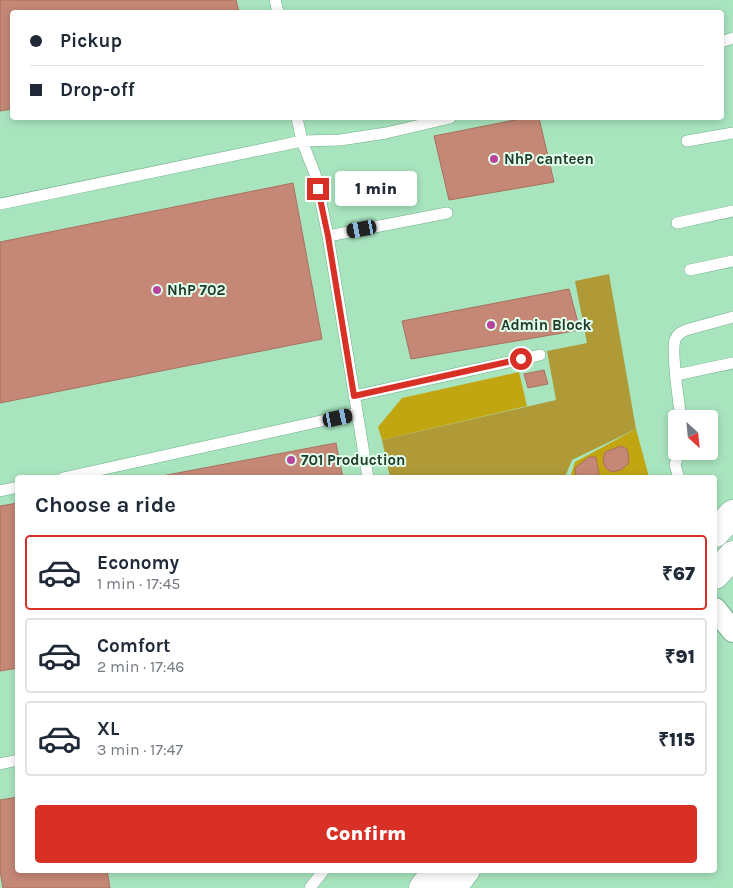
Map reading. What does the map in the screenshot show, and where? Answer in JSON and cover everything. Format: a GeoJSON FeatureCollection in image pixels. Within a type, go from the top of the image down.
{"type":"FeatureCollection","features":[{"type":"Feature","properties":{"kind":"main road"},"geometry":{"type":"LineString","coordinates":[[717,573],[733,555]]}},
{"type":"Feature","properties":{"kind":"main road"},"geometry":{"type":"LineString","coordinates":[[423,888],[435,873]]}},
{"type":"Feature","properties":{"kind":"main road"},"geometry":{"type":"LineString","coordinates":[[452,888],[464,873]]}},
{"type":"Feature","properties":{"kind":"street"},"geometry":{"type":"LineString","coordinates":[[717,611],[733,631]]}},
{"type":"Feature","properties":{"kind":"lane"},"geometry":{"type":"LineString","coordinates":[[297,120],[302,141],[315,174],[328,236],[367,475]]}},
{"type":"Feature","properties":{"kind":"lane"},"geometry":{"type":"LineString","coordinates":[[0,204],[302,141],[340,140],[441,120]]}},
{"type":"Feature","properties":{"kind":"lane"},"geometry":{"type":"LineString","coordinates":[[687,141],[733,133]]}},
{"type":"Feature","properties":{"kind":"lane"},"geometry":{"type":"LineString","coordinates":[[677,223],[733,211]]}},
{"type":"Feature","properties":{"kind":"lane"},"geometry":{"type":"LineString","coordinates":[[328,236],[447,213]]}},
{"type":"Feature","properties":{"kind":"lane"},"geometry":{"type":"LineString","coordinates":[[690,270],[733,261]]}},
{"type":"Feature","properties":{"kind":"lane"},"geometry":{"type":"LineString","coordinates":[[680,410],[674,343],[680,333],[686,330],[733,317]]}},
{"type":"Feature","properties":{"kind":"lane"},"geometry":{"type":"LineString","coordinates":[[354,396],[540,355]]}},
{"type":"Feature","properties":{"kind":"lane"},"geometry":{"type":"LineString","coordinates":[[676,375],[733,363]]}},
{"type":"Feature","properties":{"kind":"lane"},"geometry":{"type":"LineString","coordinates":[[77,475],[357,414]]}},
{"type":"Feature","properties":{"kind":"lane"},"geometry":{"type":"LineString","coordinates":[[677,460],[676,464],[678,475]]}},
{"type":"Feature","properties":{"kind":"lane"},"geometry":{"type":"LineString","coordinates":[[0,491],[15,488]]}},
{"type":"Feature","properties":{"kind":"lane"},"geometry":{"type":"LineString","coordinates":[[0,764],[15,761]]}},
{"type":"Feature","properties":{"kind":"lane"},"geometry":{"type":"LineString","coordinates":[[310,888],[322,873]]}},
{"type":"Feature","properties":{"kind":"shaded area"},"geometry":{"type":"Polygon","coordinates":[[[609,274],[636,429],[572,460],[566,475],[390,475],[382,440],[556,400],[547,351],[587,343],[575,281],[609,274]]]}},
{"type":"Feature","properties":{"kind":"shaded area"},"geometry":{"type":"Polygon","coordinates":[[[519,372],[527,406],[382,440],[378,427],[402,398],[519,372]]]}},
{"type":"Feature","properties":{"kind":"shaded area"},"geometry":{"type":"Polygon","coordinates":[[[636,429],[648,475],[571,475],[575,462],[636,429]]]}},
{"type":"Feature","properties":{"kind":"building"},"geometry":{"type":"Polygon","coordinates":[[[0,0],[236,0],[238,10],[10,10],[10,109],[0,111],[0,0]]]}},
{"type":"Feature","properties":{"kind":"building","name":"NhP canteen"},"geometry":{"type":"Polygon","coordinates":[[[515,120],[539,120],[554,182],[449,200],[434,136],[515,120]]]}},
{"type":"Feature","properties":{"kind":"building","name":"NhP 702"},"geometry":{"type":"Polygon","coordinates":[[[293,183],[322,339],[0,403],[0,242],[293,183]]]}},
{"type":"Feature","properties":{"kind":"building","name":"Admin Block"},"geometry":{"type":"Polygon","coordinates":[[[569,289],[580,330],[411,359],[402,321],[569,289]]]}},
{"type":"Feature","properties":{"kind":"building"},"geometry":{"type":"Polygon","coordinates":[[[544,370],[548,384],[528,388],[524,374],[544,370]]]}},
{"type":"Feature","properties":{"kind":"building","name":"701 Production"},"geometry":{"type":"Polygon","coordinates":[[[336,443],[342,475],[167,475],[336,443]]]}},
{"type":"Feature","properties":{"kind":"building"},"geometry":{"type":"Polygon","coordinates":[[[621,446],[627,449],[628,464],[621,470],[611,472],[605,467],[603,460],[605,452],[621,446]]]}},
{"type":"Feature","properties":{"kind":"building"},"geometry":{"type":"Polygon","coordinates":[[[589,457],[596,457],[599,474],[576,475],[575,468],[589,457]]]}},
{"type":"Feature","properties":{"kind":"building"},"geometry":{"type":"Polygon","coordinates":[[[15,504],[15,668],[0,671],[0,506],[15,504]]]}},
{"type":"Feature","properties":{"kind":"building"},"geometry":{"type":"Polygon","coordinates":[[[15,798],[15,873],[108,873],[110,888],[3,888],[0,871],[0,800],[15,798]]]}},
{"type":"Feature","properties":{"kind":"place","name":"NhP canteen"},"geometry":{"type":"Point","coordinates":[494,159]}},
{"type":"Feature","properties":{"kind":"place","name":"NhP 702"},"geometry":{"type":"Point","coordinates":[157,290]}},
{"type":"Feature","properties":{"kind":"place","name":"Admin Block"},"geometry":{"type":"Point","coordinates":[491,325]}},
{"type":"Feature","properties":{"kind":"place","name":"701 Production"},"geometry":{"type":"Point","coordinates":[291,460]}},
{"type":"Feature","properties":{"kind":"route"},"geometry":{"type":"LineString","coordinates":[[318,189],[328,236],[354,396],[521,359]]}}]}
